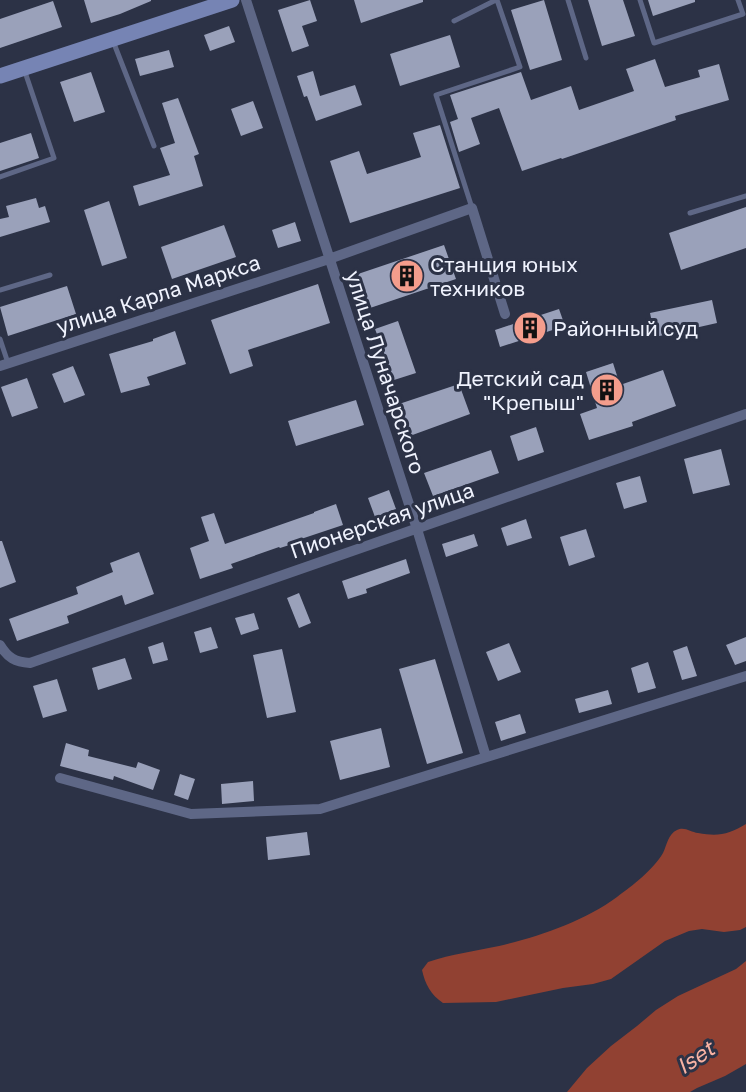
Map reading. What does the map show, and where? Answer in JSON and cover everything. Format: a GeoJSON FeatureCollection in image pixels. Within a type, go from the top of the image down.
{"type":"FeatureCollection","features":[{"type":"Feature","properties":{"kind":"main road"},"geometry":{"type":"LineString","coordinates":[[0,76],[232,0]]}},
{"type":"Feature","properties":{"kind":"street","name":"улица Луначарского"},"geometry":{"type":"LineString","coordinates":[[246,0],[417,528],[486,757]]}},
{"type":"Feature","properties":{"kind":"street","name":"улица Карла Маркса"},"geometry":{"type":"LineString","coordinates":[[4,364],[329,259],[472,208]]}},
{"type":"Feature","properties":{"kind":"street"},"geometry":{"type":"LineString","coordinates":[[472,208],[505,314]]}},
{"type":"Feature","properties":{"kind":"street","name":"Пионерская улица"},"geometry":{"type":"LineString","coordinates":[[0,645],[12,659],[20,663],[30,663],[746,414]]}},
{"type":"Feature","properties":{"kind":"street"},"geometry":{"type":"LineString","coordinates":[[60,778],[191,814],[320,808],[746,676]]}},
{"type":"Feature","properties":{"kind":"lane"},"geometry":{"type":"LineString","coordinates":[[454,21],[496,0],[520,67],[436,95],[472,208]]}},
{"type":"Feature","properties":{"kind":"lane"},"geometry":{"type":"LineString","coordinates":[[568,0],[586,58]]}},
{"type":"Feature","properties":{"kind":"lane"},"geometry":{"type":"LineString","coordinates":[[640,0],[654,43],[742,14],[738,0]]}},
{"type":"Feature","properties":{"kind":"lane"},"geometry":{"type":"LineString","coordinates":[[112,39],[154,146]]}},
{"type":"Feature","properties":{"kind":"lane"},"geometry":{"type":"LineString","coordinates":[[0,177],[54,158],[24,69]]}},
{"type":"Feature","properties":{"kind":"lane"},"geometry":{"type":"LineString","coordinates":[[690,213],[746,196]]}},
{"type":"Feature","properties":{"kind":"lane"},"geometry":{"type":"LineString","coordinates":[[0,290],[50,275]]}},
{"type":"Feature","properties":{"kind":"lane"},"geometry":{"type":"LineString","coordinates":[[0,339],[4,364]]}},
{"type":"Feature","properties":{"kind":"water"},"geometry":{"type":"Polygon","coordinates":[[[746,824],[746,927],[724,932],[702,929],[689,931],[665,941],[611,979],[496,1002],[443,1003],[432,993],[427,984],[422,970],[428,962],[529,938],[576,921],[604,906],[648,871],[659,859],[668,840],[677,830],[685,829],[718,835],[746,824]]]}},
{"type":"Feature","properties":{"kind":"water","name":"Iset"},"geometry":{"type":"Polygon","coordinates":[[[746,961],[746,1064],[690,1092],[567,1092],[587,1068],[656,1010],[678,996],[736,969],[746,961]]]}},
{"type":"Feature","properties":{"kind":"building"},"geometry":{"type":"Polygon","coordinates":[[[84,0],[151,0],[151,1],[91,23],[84,0]]]}},
{"type":"Feature","properties":{"kind":"building"},"geometry":{"type":"Polygon","coordinates":[[[310,0],[317,21],[302,26],[309,46],[292,52],[278,10],[310,0]]]}},
{"type":"Feature","properties":{"kind":"building"},"geometry":{"type":"Polygon","coordinates":[[[354,0],[423,0],[423,2],[361,23],[354,0]]]}},
{"type":"Feature","properties":{"kind":"building"},"geometry":{"type":"Polygon","coordinates":[[[544,0],[562,60],[530,70],[511,10],[544,0]]]}},
{"type":"Feature","properties":{"kind":"building"},"geometry":{"type":"Polygon","coordinates":[[[588,0],[623,0],[635,36],[602,46],[588,0]]]}},
{"type":"Feature","properties":{"kind":"building"},"geometry":{"type":"Polygon","coordinates":[[[648,0],[695,0],[695,2],[653,16],[648,0]]]}},
{"type":"Feature","properties":{"kind":"building"},"geometry":{"type":"Polygon","coordinates":[[[53,1],[62,27],[0,48],[0,19],[53,1]]]}},
{"type":"Feature","properties":{"kind":"building"},"geometry":{"type":"Polygon","coordinates":[[[229,26],[235,42],[210,51],[204,35],[229,26]]]}},
{"type":"Feature","properties":{"kind":"building"},"geometry":{"type":"Polygon","coordinates":[[[450,35],[460,67],[400,86],[390,54],[450,35]]]}},
{"type":"Feature","properties":{"kind":"building"},"geometry":{"type":"Polygon","coordinates":[[[169,50],[174,67],[140,76],[135,59],[169,50]]]}},
{"type":"Feature","properties":{"kind":"building"},"geometry":{"type":"Polygon","coordinates":[[[655,59],[665,87],[700,77],[698,70],[719,64],[729,100],[675,116],[676,120],[522,171],[499,108],[471,118],[480,144],[459,152],[450,122],[458,119],[450,95],[521,72],[531,100],[571,86],[579,110],[634,91],[626,69],[655,59]]]}},
{"type":"Feature","properties":{"kind":"building"},"geometry":{"type":"Polygon","coordinates":[[[313,71],[320,96],[355,85],[362,105],[316,121],[297,76],[313,71]]]}},
{"type":"Feature","properties":{"kind":"building"},"geometry":{"type":"Polygon","coordinates":[[[91,72],[105,112],[74,122],[60,82],[91,72]]]}},
{"type":"Feature","properties":{"kind":"building"},"geometry":{"type":"Polygon","coordinates":[[[178,98],[199,154],[194,156],[203,186],[139,206],[133,186],[170,175],[160,148],[175,143],[162,103],[178,98]]]}},
{"type":"Feature","properties":{"kind":"building"},"geometry":{"type":"Polygon","coordinates":[[[253,101],[263,128],[241,136],[231,109],[253,101]]]}},
{"type":"Feature","properties":{"kind":"building"},"geometry":{"type":"Polygon","coordinates":[[[440,125],[460,188],[350,223],[330,161],[359,151],[367,174],[421,157],[413,133],[440,125]]]}},
{"type":"Feature","properties":{"kind":"building"},"geometry":{"type":"Polygon","coordinates":[[[31,133],[39,158],[0,171],[0,143],[31,133]]]}},
{"type":"Feature","properties":{"kind":"building"},"geometry":{"type":"Polygon","coordinates":[[[36,198],[39,208],[45,206],[50,222],[0,237],[0,219],[9,217],[6,206],[36,198]]]}},
{"type":"Feature","properties":{"kind":"building"},"geometry":{"type":"Polygon","coordinates":[[[109,201],[127,258],[102,266],[84,210],[109,201]]]}},
{"type":"Feature","properties":{"kind":"building"},"geometry":{"type":"Polygon","coordinates":[[[746,207],[746,248],[681,270],[669,233],[746,207]]]}},
{"type":"Feature","properties":{"kind":"building"},"geometry":{"type":"Polygon","coordinates":[[[295,222],[301,241],[278,248],[272,230],[295,222]]]}},
{"type":"Feature","properties":{"kind":"building"},"geometry":{"type":"Polygon","coordinates":[[[224,225],[236,257],[172,279],[161,247],[224,225]]]}},
{"type":"Feature","properties":{"kind":"building","name":"Станция юных техников"},"geometry":{"type":"Polygon","coordinates":[[[444,245],[456,279],[370,308],[358,274],[444,245]]]}},
{"type":"Feature","properties":{"kind":"building"},"geometry":{"type":"Polygon","coordinates":[[[318,284],[330,323],[248,350],[253,366],[230,374],[211,320],[318,284]]]}},
{"type":"Feature","properties":{"kind":"building"},"geometry":{"type":"Polygon","coordinates":[[[67,286],[76,314],[8,336],[0,307],[67,286]]]}},
{"type":"Feature","properties":{"kind":"building"},"geometry":{"type":"Polygon","coordinates":[[[712,300],[717,323],[655,337],[650,313],[712,300]]]}},
{"type":"Feature","properties":{"kind":"building","name":"Районный суд"},"geometry":{"type":"Polygon","coordinates":[[[559,309],[565,326],[500,347],[495,330],[559,309]]]}},
{"type":"Feature","properties":{"kind":"building"},"geometry":{"type":"Polygon","coordinates":[[[398,321],[416,373],[394,380],[375,329],[398,321]]]}},
{"type":"Feature","properties":{"kind":"building"},"geometry":{"type":"Polygon","coordinates":[[[175,331],[186,364],[147,377],[150,385],[121,393],[109,354],[153,341],[153,339],[175,331]]]}},
{"type":"Feature","properties":{"kind":"building"},"geometry":{"type":"Polygon","coordinates":[[[613,363],[620,385],[663,370],[676,406],[632,422],[633,426],[589,440],[580,414],[597,408],[586,372],[613,363]]]}},
{"type":"Feature","properties":{"kind":"building"},"geometry":{"type":"Polygon","coordinates":[[[73,366],[85,395],[64,403],[52,374],[73,366]]]}},
{"type":"Feature","properties":{"kind":"building"},"geometry":{"type":"Polygon","coordinates":[[[27,378],[38,408],[12,417],[1,387],[27,378]]]}},
{"type":"Feature","properties":{"kind":"building"},"geometry":{"type":"Polygon","coordinates":[[[459,384],[470,414],[407,437],[396,405],[459,384]]]}},
{"type":"Feature","properties":{"kind":"building"},"geometry":{"type":"Polygon","coordinates":[[[356,400],[364,425],[296,446],[288,421],[356,400]]]}},
{"type":"Feature","properties":{"kind":"building"},"geometry":{"type":"Polygon","coordinates":[[[536,427],[544,452],[518,461],[510,436],[536,427]]]}},
{"type":"Feature","properties":{"kind":"building"},"geometry":{"type":"Polygon","coordinates":[[[721,449],[730,485],[693,494],[684,459],[721,449]]]}},
{"type":"Feature","properties":{"kind":"building"},"geometry":{"type":"Polygon","coordinates":[[[491,450],[499,473],[433,496],[424,473],[491,450]]]}},
{"type":"Feature","properties":{"kind":"building"},"geometry":{"type":"Polygon","coordinates":[[[640,476],[647,502],[624,509],[616,483],[640,476]]]}},
{"type":"Feature","properties":{"kind":"building"},"geometry":{"type":"Polygon","coordinates":[[[389,490],[396,509],[375,517],[368,498],[389,490]]]}},
{"type":"Feature","properties":{"kind":"building"},"geometry":{"type":"Polygon","coordinates":[[[336,504],[343,525],[231,564],[233,568],[200,579],[190,548],[209,541],[201,517],[214,513],[225,544],[336,504]]]}},
{"type":"Feature","properties":{"kind":"building"},"geometry":{"type":"Polygon","coordinates":[[[526,519],[532,538],[507,546],[501,528],[526,519]]]}},
{"type":"Feature","properties":{"kind":"building"},"geometry":{"type":"Polygon","coordinates":[[[586,529],[595,557],[569,566],[560,537],[586,529]]]}},
{"type":"Feature","properties":{"kind":"building"},"geometry":{"type":"Polygon","coordinates":[[[474,534],[478,546],[446,557],[442,544],[474,534]]]}},
{"type":"Feature","properties":{"kind":"building"},"geometry":{"type":"Polygon","coordinates":[[[0,541],[2,541],[16,582],[0,588],[0,541]]]}},
{"type":"Feature","properties":{"kind":"building"},"geometry":{"type":"Polygon","coordinates":[[[139,552],[154,594],[125,605],[122,595],[67,616],[69,623],[17,641],[9,619],[78,594],[76,587],[113,572],[110,563],[139,552]]]}},
{"type":"Feature","properties":{"kind":"building"},"geometry":{"type":"Polygon","coordinates":[[[406,559],[410,573],[366,589],[367,593],[348,599],[342,581],[406,559]]]}},
{"type":"Feature","properties":{"kind":"building"},"geometry":{"type":"Polygon","coordinates":[[[299,593],[311,623],[299,628],[287,598],[299,593]]]}},
{"type":"Feature","properties":{"kind":"building"},"geometry":{"type":"Polygon","coordinates":[[[254,613],[259,629],[241,635],[235,618],[254,613]]]}},
{"type":"Feature","properties":{"kind":"building"},"geometry":{"type":"Polygon","coordinates":[[[211,627],[218,648],[200,653],[194,632],[211,627]]]}},
{"type":"Feature","properties":{"kind":"building"},"geometry":{"type":"Polygon","coordinates":[[[746,637],[746,661],[735,665],[726,645],[746,637]]]}},
{"type":"Feature","properties":{"kind":"building"},"geometry":{"type":"Polygon","coordinates":[[[163,642],[168,660],[153,664],[148,647],[163,642]]]}},
{"type":"Feature","properties":{"kind":"building"},"geometry":{"type":"Polygon","coordinates":[[[509,643],[521,672],[498,681],[486,652],[509,643]]]}},
{"type":"Feature","properties":{"kind":"building"},"geometry":{"type":"Polygon","coordinates":[[[687,646],[697,676],[682,680],[673,651],[687,646]]]}},
{"type":"Feature","properties":{"kind":"building"},"geometry":{"type":"Polygon","coordinates":[[[282,649],[296,712],[267,718],[253,655],[282,649]]]}},
{"type":"Feature","properties":{"kind":"building"},"geometry":{"type":"Polygon","coordinates":[[[125,658],[132,679],[98,690],[92,668],[125,658]]]}},
{"type":"Feature","properties":{"kind":"building"},"geometry":{"type":"Polygon","coordinates":[[[435,659],[463,753],[427,764],[399,669],[435,659]]]}},
{"type":"Feature","properties":{"kind":"building"},"geometry":{"type":"Polygon","coordinates":[[[648,662],[656,688],[638,693],[631,668],[648,662]]]}},
{"type":"Feature","properties":{"kind":"building"},"geometry":{"type":"Polygon","coordinates":[[[57,679],[67,711],[43,718],[33,686],[57,679]]]}},
{"type":"Feature","properties":{"kind":"building"},"geometry":{"type":"Polygon","coordinates":[[[608,690],[612,704],[579,713],[575,699],[608,690]]]}},
{"type":"Feature","properties":{"kind":"building"},"geometry":{"type":"Polygon","coordinates":[[[520,714],[526,733],[501,741],[495,722],[520,714]]]}},
{"type":"Feature","properties":{"kind":"building"},"geometry":{"type":"Polygon","coordinates":[[[381,728],[390,767],[340,780],[330,741],[381,728]]]}},
{"type":"Feature","properties":{"kind":"building"},"geometry":{"type":"Polygon","coordinates":[[[66,743],[89,750],[88,756],[136,768],[138,762],[160,770],[153,790],[114,776],[113,780],[60,766],[66,743]]]}},
{"type":"Feature","properties":{"kind":"building"},"geometry":{"type":"Polygon","coordinates":[[[180,774],[195,779],[188,800],[174,795],[180,774]]]}},
{"type":"Feature","properties":{"kind":"building"},"geometry":{"type":"Polygon","coordinates":[[[253,781],[254,801],[222,804],[221,784],[253,781]]]}},
{"type":"Feature","properties":{"kind":"building"},"geometry":{"type":"Polygon","coordinates":[[[307,832],[310,855],[268,860],[266,837],[307,832]]]}},
{"type":"Feature","properties":{"kind":"place","name":"Станция юных техников"},"geometry":{"type":"Point","coordinates":[407,276]}},
{"type":"Feature","properties":{"kind":"place","name":"Районный суд"},"geometry":{"type":"Point","coordinates":[530,328]}},
{"type":"Feature","properties":{"kind":"place","name":"Детский сад \"Крепыш\""},"geometry":{"type":"Point","coordinates":[607,390]}}]}
